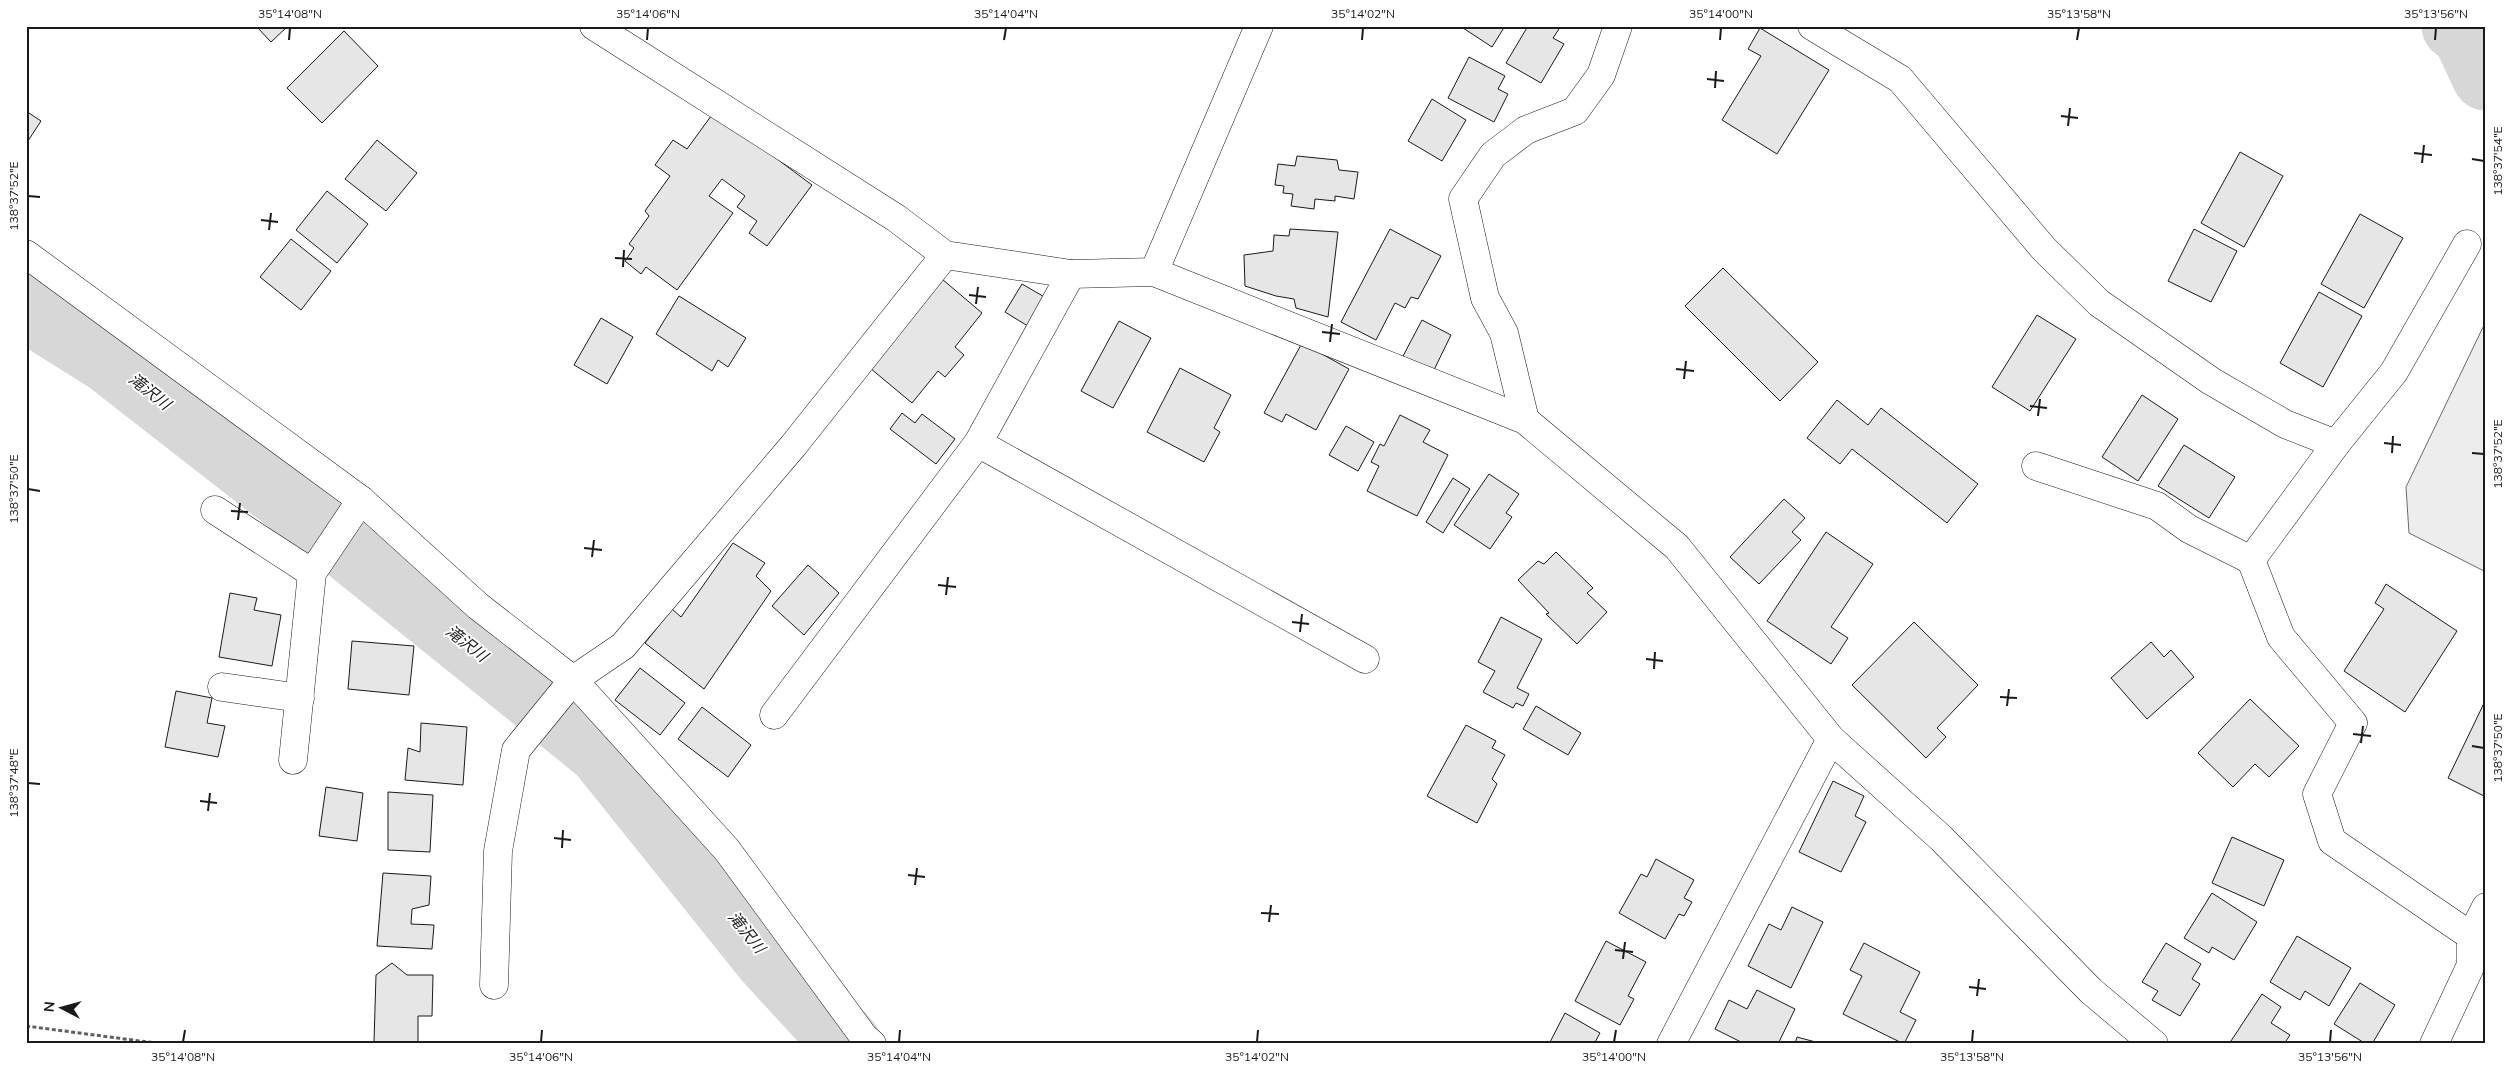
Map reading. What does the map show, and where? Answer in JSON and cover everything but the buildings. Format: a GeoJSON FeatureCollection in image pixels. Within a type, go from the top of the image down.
{"type":"FeatureCollection","features":[{"type":"Feature","properties":{"kind":"street"},"geometry":{"type":"LineString","coordinates":[[594,26],[896,218],[945,255],[1071,274],[1154,272],[1525,420],[1678,547],[1831,739],[1941,838],[2090,991],[2154,1044]]}},
{"type":"Feature","properties":{"kind":"street"},"geometry":{"type":"LineString","coordinates":[[1154,272],[1259,26]]}},
{"type":"Feature","properties":{"kind":"street"},"geometry":{"type":"LineString","coordinates":[[1525,420],[1504,333],[1485,298],[1463,199],[1493,155],[1526,130],[1575,111],[1601,76],[1618,26]]}},
{"type":"Feature","properties":{"kind":"street"},"geometry":{"type":"LineString","coordinates":[[1812,26],[1900,79],[2044,249],[2099,303],[2220,385],[2285,424],[2336,444]]}},
{"type":"Feature","properties":{"kind":"street"},"geometry":{"type":"LineString","coordinates":[[2251,560],[2336,444],[2394,372],[2466,244]]}},
{"type":"Feature","properties":{"kind":"street"},"geometry":{"type":"LineString","coordinates":[[26,254],[361,500],[478,606],[573,680],[727,850],[864,1037],[872,1044]]}},
{"type":"Feature","properties":{"kind":"street"},"geometry":{"type":"LineString","coordinates":[[494,985],[498,851],[516,750],[573,680],[623,646],[793,446],[945,255]]}},
{"type":"Feature","properties":{"kind":"street"},"geometry":{"type":"LineString","coordinates":[[774,716],[978,443],[1071,274]]}},
{"type":"Feature","properties":{"kind":"street"},"geometry":{"type":"LineString","coordinates":[[978,443],[1365,659]]}},
{"type":"Feature","properties":{"kind":"street"},"geometry":{"type":"LineString","coordinates":[[2036,466],[2157,506],[2189,529],[2251,560],[2281,637],[2353,723],[2317,794],[2332,841],[2471,936]]}},
{"type":"Feature","properties":{"kind":"street"},"geometry":{"type":"LineString","coordinates":[[293,760],[312,573],[361,500]]}},
{"type":"Feature","properties":{"kind":"street"},"geometry":{"type":"LineString","coordinates":[[215,510],[312,573]]}},
{"type":"Feature","properties":{"kind":"street"},"geometry":{"type":"LineString","coordinates":[[222,687],[300,698]]}},
{"type":"Feature","properties":{"kind":"street"},"geometry":{"type":"LineString","coordinates":[[1671,1044],[1831,739]]}},
{"type":"Feature","properties":{"kind":"street"},"geometry":{"type":"LineString","coordinates":[[2434,1044],[2471,965],[2471,936],[2486,907]]}},
{"type":"Feature","properties":{"kind":"path"},"geometry":{"type":"LineString","coordinates":[[26,1026],[163,1044]]}},
{"type":"Feature","properties":{"kind":"shaded area"},"geometry":{"type":"Polygon","coordinates":[[[2486,321],[2486,572],[2409,533],[2406,487],[2486,321]]]}},
{"type":"Feature","properties":{"kind":"waterway"},"geometry":{"type":"LineString","coordinates":[[2456,26],[2466,33],[2486,76]]}},
{"type":"Feature","properties":{"kind":"waterway","name":"滝沢川"},"geometry":{"type":"LineString","coordinates":[[26,307],[109,359],[309,515],[601,750],[768,958],[847,1044]]}}]}
